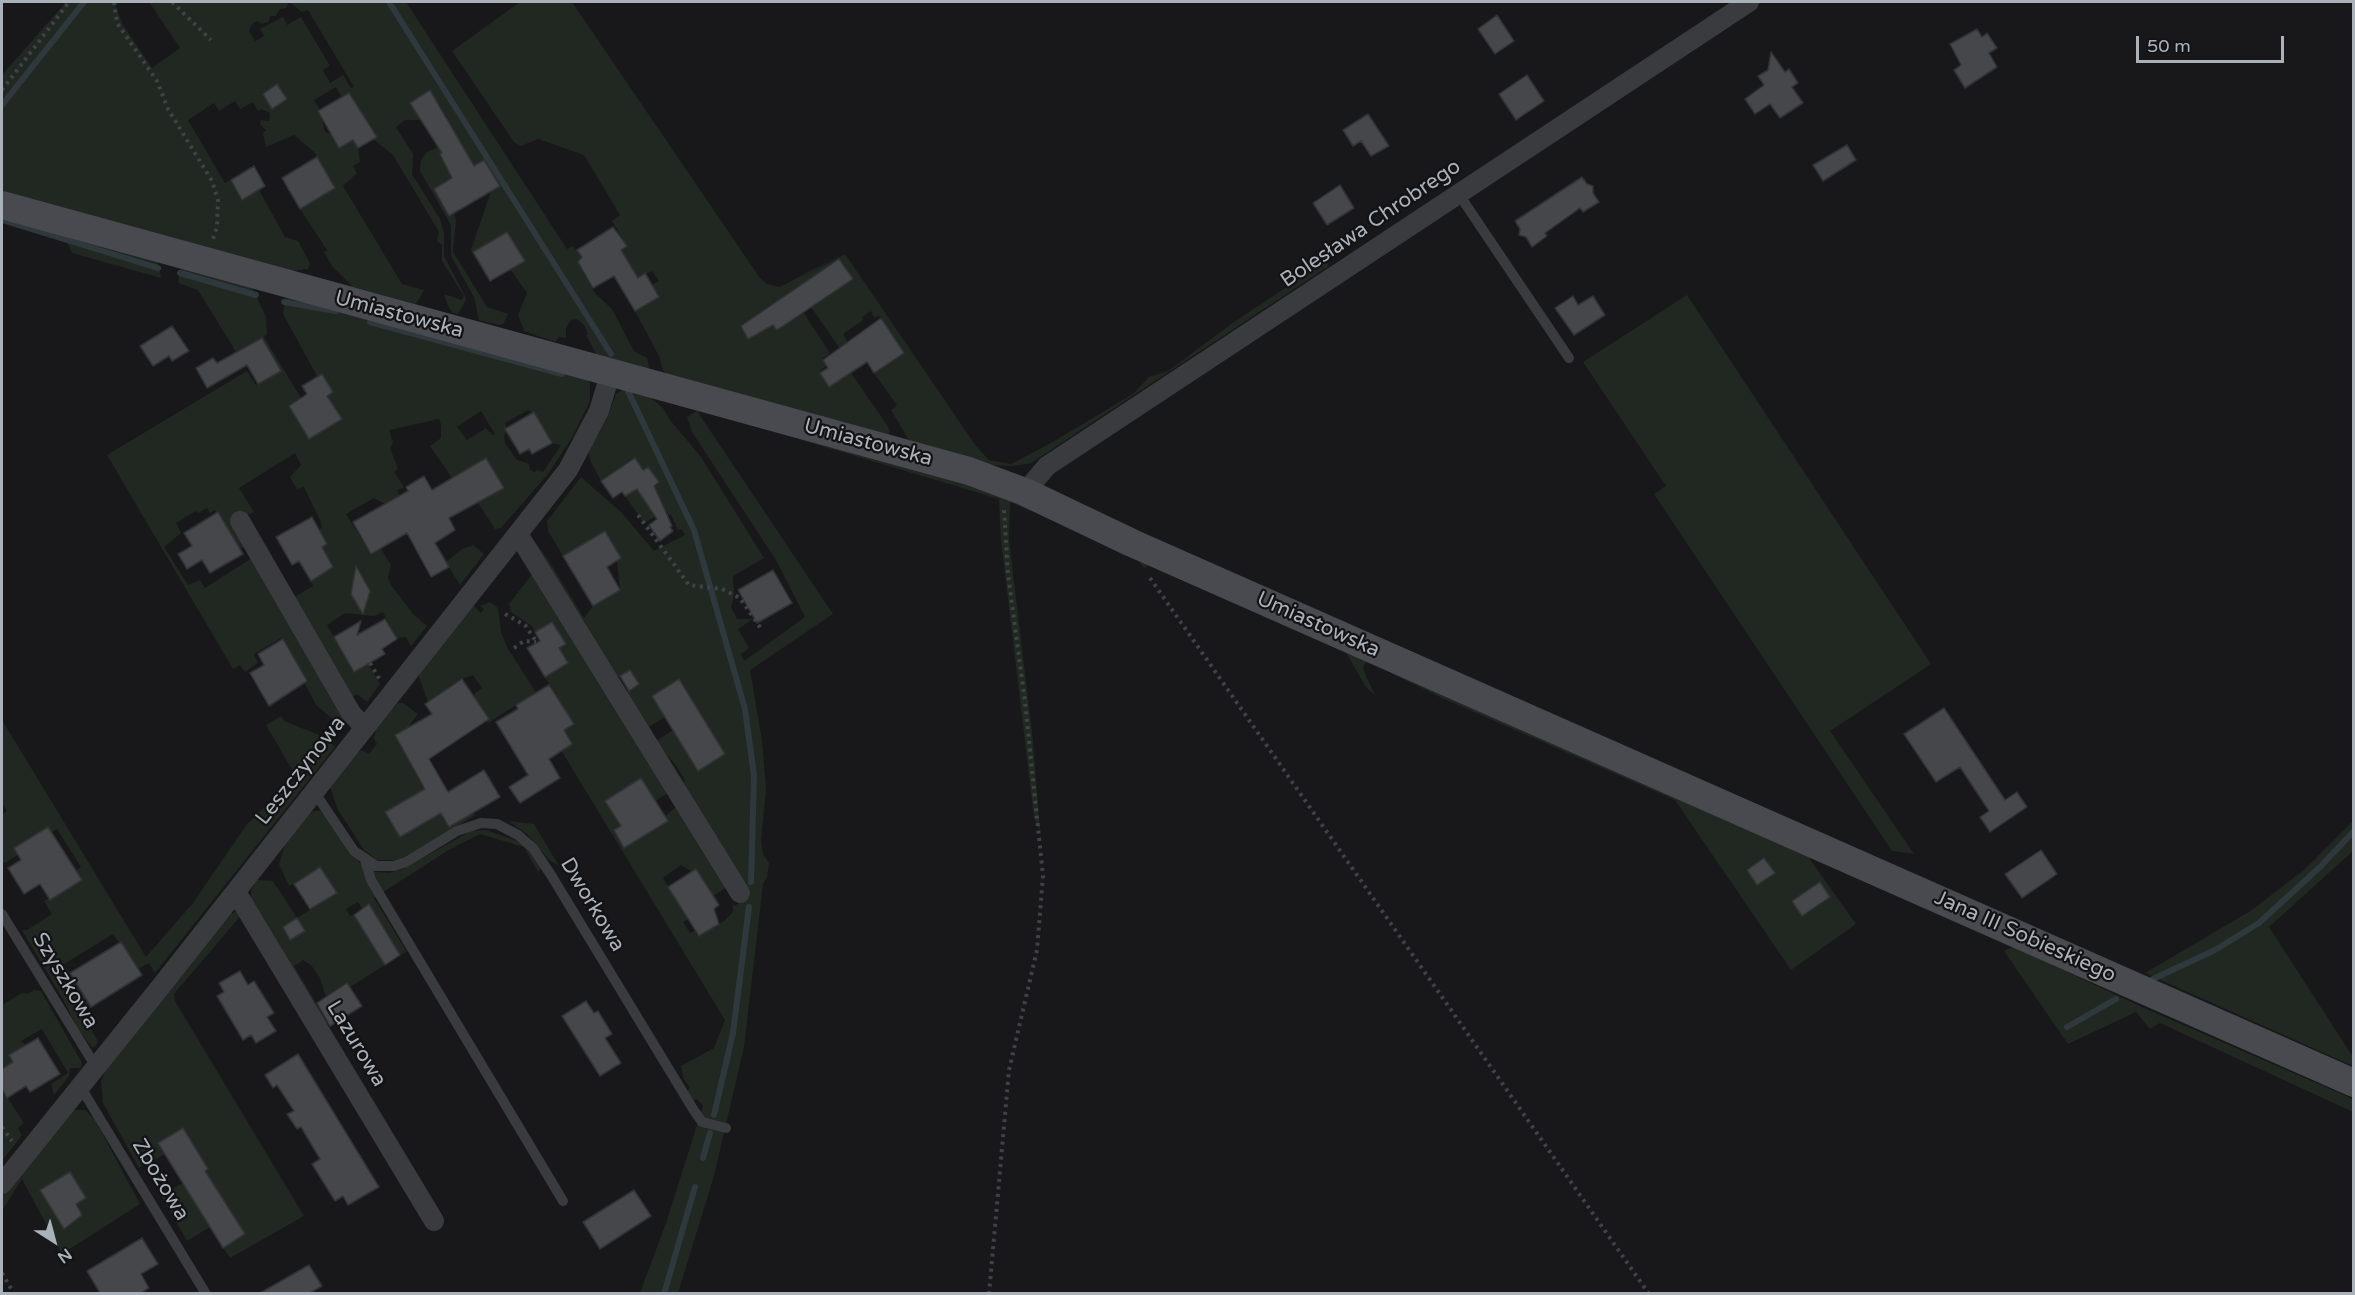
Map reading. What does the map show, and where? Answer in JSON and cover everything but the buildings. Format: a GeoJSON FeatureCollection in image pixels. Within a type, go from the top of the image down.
{"type":"FeatureCollection","features":[{"type":"Feature","properties":{"kind":"main road","name":"Umiastowska"},"geometry":{"type":"LineString","coordinates":[[2,205],[969,471],[1016,489],[1132,543],[1696,791]]}},
{"type":"Feature","properties":{"kind":"main road","name":"Jana III Sobieskiego"},"geometry":{"type":"LineString","coordinates":[[1696,791],[2354,1083]]}},
{"type":"Feature","properties":{"kind":"street","name":"Bolesława Chrobrego"},"geometry":{"type":"LineString","coordinates":[[1016,489],[1047,466],[1749,2]]}},
{"type":"Feature","properties":{"kind":"street","name":"Leszczynowa"},"geometry":{"type":"LineString","coordinates":[[2,1184],[315,793],[568,470],[599,411],[611,371]]}},
{"type":"Feature","properties":{"kind":"street"},"geometry":{"type":"LineString","coordinates":[[240,521],[351,713],[365,728]]}},
{"type":"Feature","properties":{"kind":"street"},"geometry":{"type":"LineString","coordinates":[[518,534],[695,816],[740,893]]}},
{"type":"Feature","properties":{"kind":"street","name":"Lazurowa"},"geometry":{"type":"LineString","coordinates":[[236,891],[434,1221]]}},
{"type":"Feature","properties":{"kind":"lane"},"geometry":{"type":"LineString","coordinates":[[1458,193],[1569,357]]}},
{"type":"Feature","properties":{"kind":"lane"},"geometry":{"type":"LineString","coordinates":[[315,793],[354,851],[365,860],[371,880],[563,1201]]}},
{"type":"Feature","properties":{"kind":"lane","name":"Dworkowa"},"geometry":{"type":"LineString","coordinates":[[365,860],[376,866],[394,866],[457,831],[481,823],[497,824],[518,835],[533,848],[702,1122],[726,1128]]}},
{"type":"Feature","properties":{"kind":"lane","name":"Szyszkowa"},"geometry":{"type":"LineString","coordinates":[[2,914],[96,1067]]}},
{"type":"Feature","properties":{"kind":"lane","name":"Zbożowa"},"geometry":{"type":"LineString","coordinates":[[80,1086],[206,1293]]}},
{"type":"Feature","properties":{"kind":"path"},"geometry":{"type":"LineString","coordinates":[[2,90],[69,2]]}},
{"type":"Feature","properties":{"kind":"path"},"geometry":{"type":"LineString","coordinates":[[114,2],[117,23],[157,81],[168,109],[212,181],[218,200],[217,227],[204,261]]}},
{"type":"Feature","properties":{"kind":"path"},"geometry":{"type":"LineString","coordinates":[[172,2],[211,40]]}},
{"type":"Feature","properties":{"kind":"path"},"geometry":{"type":"LineString","coordinates":[[989,1293],[1009,1070],[1037,950],[1043,876],[1025,702],[1008,574],[1004,511],[1016,489]]}},
{"type":"Feature","properties":{"kind":"path"},"geometry":{"type":"LineString","coordinates":[[638,515],[689,585],[716,588],[740,598],[762,630]]}},
{"type":"Feature","properties":{"kind":"path"},"geometry":{"type":"LineString","coordinates":[[1148,575],[1649,1293]]}},
{"type":"Feature","properties":{"kind":"path"},"geometry":{"type":"LineString","coordinates":[[505,614],[525,625],[537,643],[524,641],[514,648]]}},
{"type":"Feature","properties":{"kind":"path"},"geometry":{"type":"LineString","coordinates":[[370,663],[386,687]]}},
{"type":"Feature","properties":{"kind":"path"},"geometry":{"type":"LineString","coordinates":[[2,1273],[14,1293]]}},
{"type":"Feature","properties":{"kind":"shaded area"},"geometry":{"type":"Polygon","coordinates":[[[66,2],[118,2],[116,7],[123,25],[152,68],[180,48],[149,2],[289,2],[406,2],[567,249],[572,246],[582,257],[578,263],[595,293],[612,309],[634,351],[647,358],[649,367],[645,372],[598,358],[586,335],[588,334],[584,325],[577,319],[571,320],[566,328],[566,338],[559,337],[555,342],[524,331],[518,315],[527,293],[510,269],[525,261],[507,232],[473,252],[471,250],[491,191],[500,186],[484,160],[434,190],[449,216],[454,213],[456,221],[453,252],[487,307],[508,314],[503,324],[498,325],[479,320],[474,297],[451,256],[451,225],[420,171],[421,160],[427,152],[450,142],[441,123],[448,118],[430,90],[421,120],[405,120],[396,127],[413,154],[412,174],[440,219],[444,233],[444,256],[465,296],[466,300],[458,314],[453,313],[449,308],[444,294],[462,300],[464,296],[442,261],[442,245],[437,241],[439,232],[393,155],[373,139],[377,136],[364,115],[342,98],[336,87],[314,100],[320,110],[325,132],[353,140],[358,148],[360,162],[353,166],[357,173],[343,186],[402,284],[424,290],[416,304],[353,287],[332,266],[324,252],[327,250],[300,209],[326,194],[315,153],[294,135],[266,147],[263,133],[266,130],[260,124],[261,120],[269,121],[270,113],[261,109],[258,111],[253,102],[240,109],[235,101],[219,111],[214,103],[188,120],[225,183],[231,180],[243,200],[259,190],[285,237],[298,241],[310,263],[308,269],[290,271],[2,193],[2,75],[66,2]],[[289,2],[286,8],[280,9],[276,16],[270,16],[269,21],[262,24],[257,21],[252,24],[249,31],[255,41],[264,36],[260,29],[283,17],[287,25],[301,17],[330,66],[323,70],[330,83],[343,75],[351,88],[354,87],[308,10],[302,12],[289,2]]]}},
{"type":"Feature","properties":{"kind":"shaded area"},"geometry":{"type":"Polygon","coordinates":[[[520,2],[572,2],[760,278],[767,284],[780,287],[844,253],[801,278],[845,254],[976,446],[989,460],[1011,464],[1051,443],[1133,394],[1149,377],[1168,371],[1234,322],[1326,261],[1329,266],[1031,463],[1013,466],[991,465],[910,442],[891,410],[897,405],[874,373],[904,353],[881,316],[874,317],[871,311],[862,317],[863,320],[843,334],[852,348],[843,353],[811,307],[764,311],[777,330],[803,312],[830,353],[822,359],[827,365],[819,372],[829,387],[851,373],[887,425],[890,431],[888,435],[669,377],[663,370],[659,356],[635,311],[659,297],[652,285],[659,281],[652,271],[636,279],[621,250],[627,246],[612,221],[620,215],[584,155],[538,139],[521,146],[514,142],[452,51],[520,2]]]}},
{"type":"Feature","properties":{"kind":"shaded area"},"geometry":{"type":"Polygon","coordinates":[[[64,235],[157,259],[161,278],[72,253],[64,235]]]}},
{"type":"Feature","properties":{"kind":"shaded area"},"geometry":{"type":"Polygon","coordinates":[[[181,266],[252,287],[266,317],[267,334],[264,337],[301,398],[289,406],[309,439],[341,419],[327,396],[333,392],[322,374],[317,376],[283,314],[286,297],[586,379],[590,383],[590,401],[573,436],[548,474],[501,528],[495,529],[478,503],[504,488],[486,458],[452,478],[430,446],[441,438],[439,419],[389,430],[393,442],[390,448],[398,469],[394,472],[404,487],[397,491],[407,509],[393,498],[385,504],[374,498],[346,514],[371,554],[381,549],[391,565],[388,577],[391,585],[413,614],[427,626],[411,646],[406,637],[396,638],[383,612],[374,616],[345,613],[327,625],[354,672],[368,664],[380,684],[367,702],[357,694],[352,697],[293,598],[313,586],[311,581],[333,567],[322,547],[327,543],[319,530],[322,527],[320,520],[304,487],[297,489],[290,477],[301,465],[295,453],[239,488],[254,512],[231,523],[245,546],[240,549],[215,510],[210,513],[207,508],[198,513],[196,511],[176,523],[181,533],[164,547],[188,585],[200,580],[205,588],[252,558],[348,722],[343,728],[316,705],[281,638],[254,654],[258,663],[245,672],[240,665],[233,669],[107,455],[247,371],[256,385],[280,371],[262,338],[236,352],[198,290],[178,283],[181,266]],[[528,410],[505,423],[507,430],[504,436],[505,443],[517,460],[529,464],[530,470],[543,472],[561,445],[552,443],[534,413],[528,410]],[[481,411],[457,427],[467,440],[486,428],[492,435],[495,434],[481,411]]]}},
{"type":"Feature","properties":{"kind":"shaded area"},"geometry":{"type":"Polygon","coordinates":[[[1687,295],[1931,664],[1830,731],[1914,854],[1892,851],[1654,494],[1666,486],[1583,362],[1687,295]]]}},
{"type":"Feature","properties":{"kind":"shaded area"},"geometry":{"type":"Polygon","coordinates":[[[624,389],[650,397],[663,408],[670,420],[701,457],[764,558],[733,576],[734,595],[731,607],[737,619],[753,619],[738,629],[749,648],[741,654],[744,661],[805,617],[776,560],[692,432],[687,417],[697,411],[833,614],[750,670],[762,741],[766,789],[761,840],[763,854],[769,863],[767,877],[763,884],[744,1047],[714,1176],[678,1293],[640,1293],[666,1223],[703,1106],[697,1099],[688,1102],[684,1094],[690,1088],[684,1079],[681,1066],[714,1048],[725,1020],[556,742],[555,736],[574,724],[545,677],[568,663],[559,648],[566,644],[552,622],[535,632],[532,626],[511,612],[509,604],[533,573],[670,792],[655,801],[606,801],[633,843],[667,821],[665,816],[677,806],[727,887],[713,896],[696,869],[693,872],[681,865],[663,878],[688,919],[683,922],[690,933],[696,930],[700,936],[724,921],[733,912],[733,904],[735,906],[740,902],[687,795],[683,777],[675,764],[655,742],[673,730],[698,770],[725,753],[679,679],[652,696],[665,717],[647,728],[625,693],[638,684],[630,670],[615,679],[530,541],[532,538],[549,561],[584,618],[593,606],[620,590],[617,561],[621,558],[605,532],[563,556],[548,531],[547,521],[581,477],[621,512],[654,551],[685,535],[682,529],[678,530],[671,515],[662,513],[644,523],[625,496],[637,489],[641,495],[658,483],[648,467],[601,481],[591,462],[588,451],[606,421],[616,394],[624,389]]]}},
{"type":"Feature","properties":{"kind":"shaded area"},"geometry":{"type":"Polygon","coordinates":[[[755,426],[995,490],[1804,851],[1856,924],[1791,970],[1675,800],[1442,698],[1367,661],[1363,667],[1375,695],[1365,686],[1346,652],[1150,565],[1144,568],[1135,556],[1010,502],[1009,539],[1033,741],[1040,831],[1034,818],[1001,540],[999,499],[755,426]]]}},
{"type":"Feature","properties":{"kind":"shaded area"},"geometry":{"type":"Polygon","coordinates":[[[473,545],[484,554],[460,585],[446,562],[462,549],[473,545]]]}},
{"type":"Feature","properties":{"kind":"shaded area"},"geometry":{"type":"Polygon","coordinates":[[[490,602],[498,608],[501,632],[507,647],[544,705],[532,695],[488,723],[483,716],[486,714],[473,695],[482,688],[473,675],[462,679],[428,702],[418,674],[473,605],[481,613],[484,609],[480,606],[490,602]]]}},
{"type":"Feature","properties":{"kind":"shaded area"},"geometry":{"type":"Polygon","coordinates":[[[398,703],[403,703],[418,714],[408,727],[395,735],[431,801],[433,800],[449,827],[472,814],[476,815],[399,860],[377,860],[364,850],[337,808],[330,786],[354,754],[362,750],[369,754],[377,744],[374,739],[376,726],[398,703]]]}},
{"type":"Feature","properties":{"kind":"shaded area"},"geometry":{"type":"Polygon","coordinates":[[[281,716],[284,721],[327,738],[335,747],[155,973],[149,963],[138,969],[113,934],[64,964],[91,1007],[81,1013],[98,1041],[95,1047],[92,1047],[77,1028],[64,1001],[22,930],[27,930],[52,914],[44,901],[81,881],[76,871],[81,867],[57,829],[52,832],[48,827],[14,848],[18,855],[5,863],[2,862],[2,814],[7,811],[2,803],[2,720],[146,957],[193,903],[247,824],[297,778],[266,725],[281,716]]]}},
{"type":"Feature","properties":{"kind":"shaded area"},"geometry":{"type":"Polygon","coordinates":[[[313,811],[321,811],[366,871],[389,873],[403,869],[471,831],[486,830],[523,843],[542,867],[538,872],[524,847],[480,834],[447,851],[374,898],[407,952],[400,955],[368,905],[362,909],[358,902],[346,909],[350,916],[354,914],[385,965],[350,987],[347,983],[326,997],[320,978],[311,965],[303,960],[294,966],[327,1021],[313,1030],[244,912],[174,994],[175,1001],[304,1216],[230,1258],[210,1227],[187,1241],[161,1195],[208,1169],[182,1128],[158,1143],[165,1154],[139,1168],[103,1103],[101,1081],[106,1070],[228,915],[240,910],[251,899],[251,890],[257,880],[273,881],[297,918],[337,893],[320,867],[289,886],[279,864],[286,841],[305,817],[313,811]]]}},
{"type":"Feature","properties":{"kind":"shaded area"},"geometry":{"type":"Polygon","coordinates":[[[509,821],[534,824],[559,866],[549,860],[528,835],[509,821]]]}},
{"type":"Feature","properties":{"kind":"shaded area"},"geometry":{"type":"Polygon","coordinates":[[[2353,821],[2353,851],[2269,927],[2353,1057],[2353,1066],[2145,973],[2252,910],[2305,869],[2353,821]]]}},
{"type":"Feature","properties":{"kind":"shaded area"},"geometry":{"type":"Polygon","coordinates":[[[2014,947],[2144,1008],[2353,1099],[2353,1112],[2160,1023],[2150,1029],[2136,1012],[2068,1044],[2004,951],[2014,947]]]}},
{"type":"Feature","properties":{"kind":"shaded area"},"geometry":{"type":"Polygon","coordinates":[[[34,990],[41,991],[82,1063],[80,1068],[70,1068],[69,1076],[54,1095],[51,1084],[68,1073],[42,1029],[21,1041],[26,1045],[13,1062],[2,1069],[2,1005],[22,993],[28,994],[34,990]]]}},
{"type":"Feature","properties":{"kind":"shaded area"},"geometry":{"type":"Polygon","coordinates":[[[2,1089],[24,1123],[18,1128],[22,1135],[2,1161],[2,1089]]]}},
{"type":"Feature","properties":{"kind":"shaded area"},"geometry":{"type":"Polygon","coordinates":[[[74,1110],[85,1110],[95,1120],[140,1204],[62,1254],[22,1179],[2,1211],[2,1196],[74,1110]]]}},
{"type":"Feature","properties":{"kind":"waterway"},"geometry":{"type":"LineString","coordinates":[[2,105],[84,2]]}},
{"type":"Feature","properties":{"kind":"waterway"},"geometry":{"type":"LineString","coordinates":[[389,2],[611,354]]}},
{"type":"Feature","properties":{"kind":"waterway"},"geometry":{"type":"LineString","coordinates":[[2,220],[158,268]]}},
{"type":"Feature","properties":{"kind":"waterway"},"geometry":{"type":"LineString","coordinates":[[180,273],[256,295]]}},
{"type":"Feature","properties":{"kind":"waterway"},"geometry":{"type":"LineString","coordinates":[[284,302],[336,311]]}},
{"type":"Feature","properties":{"kind":"waterway"},"geometry":{"type":"LineString","coordinates":[[370,322],[562,374]]}},
{"type":"Feature","properties":{"kind":"waterway"},"geometry":{"type":"LineString","coordinates":[[628,391],[694,530],[745,709],[754,776],[751,882]]}},
{"type":"Feature","properties":{"kind":"waterway"},"geometry":{"type":"LineString","coordinates":[[2153,979],[2215,950],[2259,923],[2321,866],[2354,831]]}},
{"type":"Feature","properties":{"kind":"waterway"},"geometry":{"type":"LineString","coordinates":[[714,1115],[733,1033],[749,907]]}},
{"type":"Feature","properties":{"kind":"waterway"},"geometry":{"type":"LineString","coordinates":[[2067,1027],[2116,999]]}},
{"type":"Feature","properties":{"kind":"waterway"},"geometry":{"type":"LineString","coordinates":[[703,1158],[710,1133]]}},
{"type":"Feature","properties":{"kind":"waterway"},"geometry":{"type":"LineString","coordinates":[[664,1294],[695,1187]]}}]}
